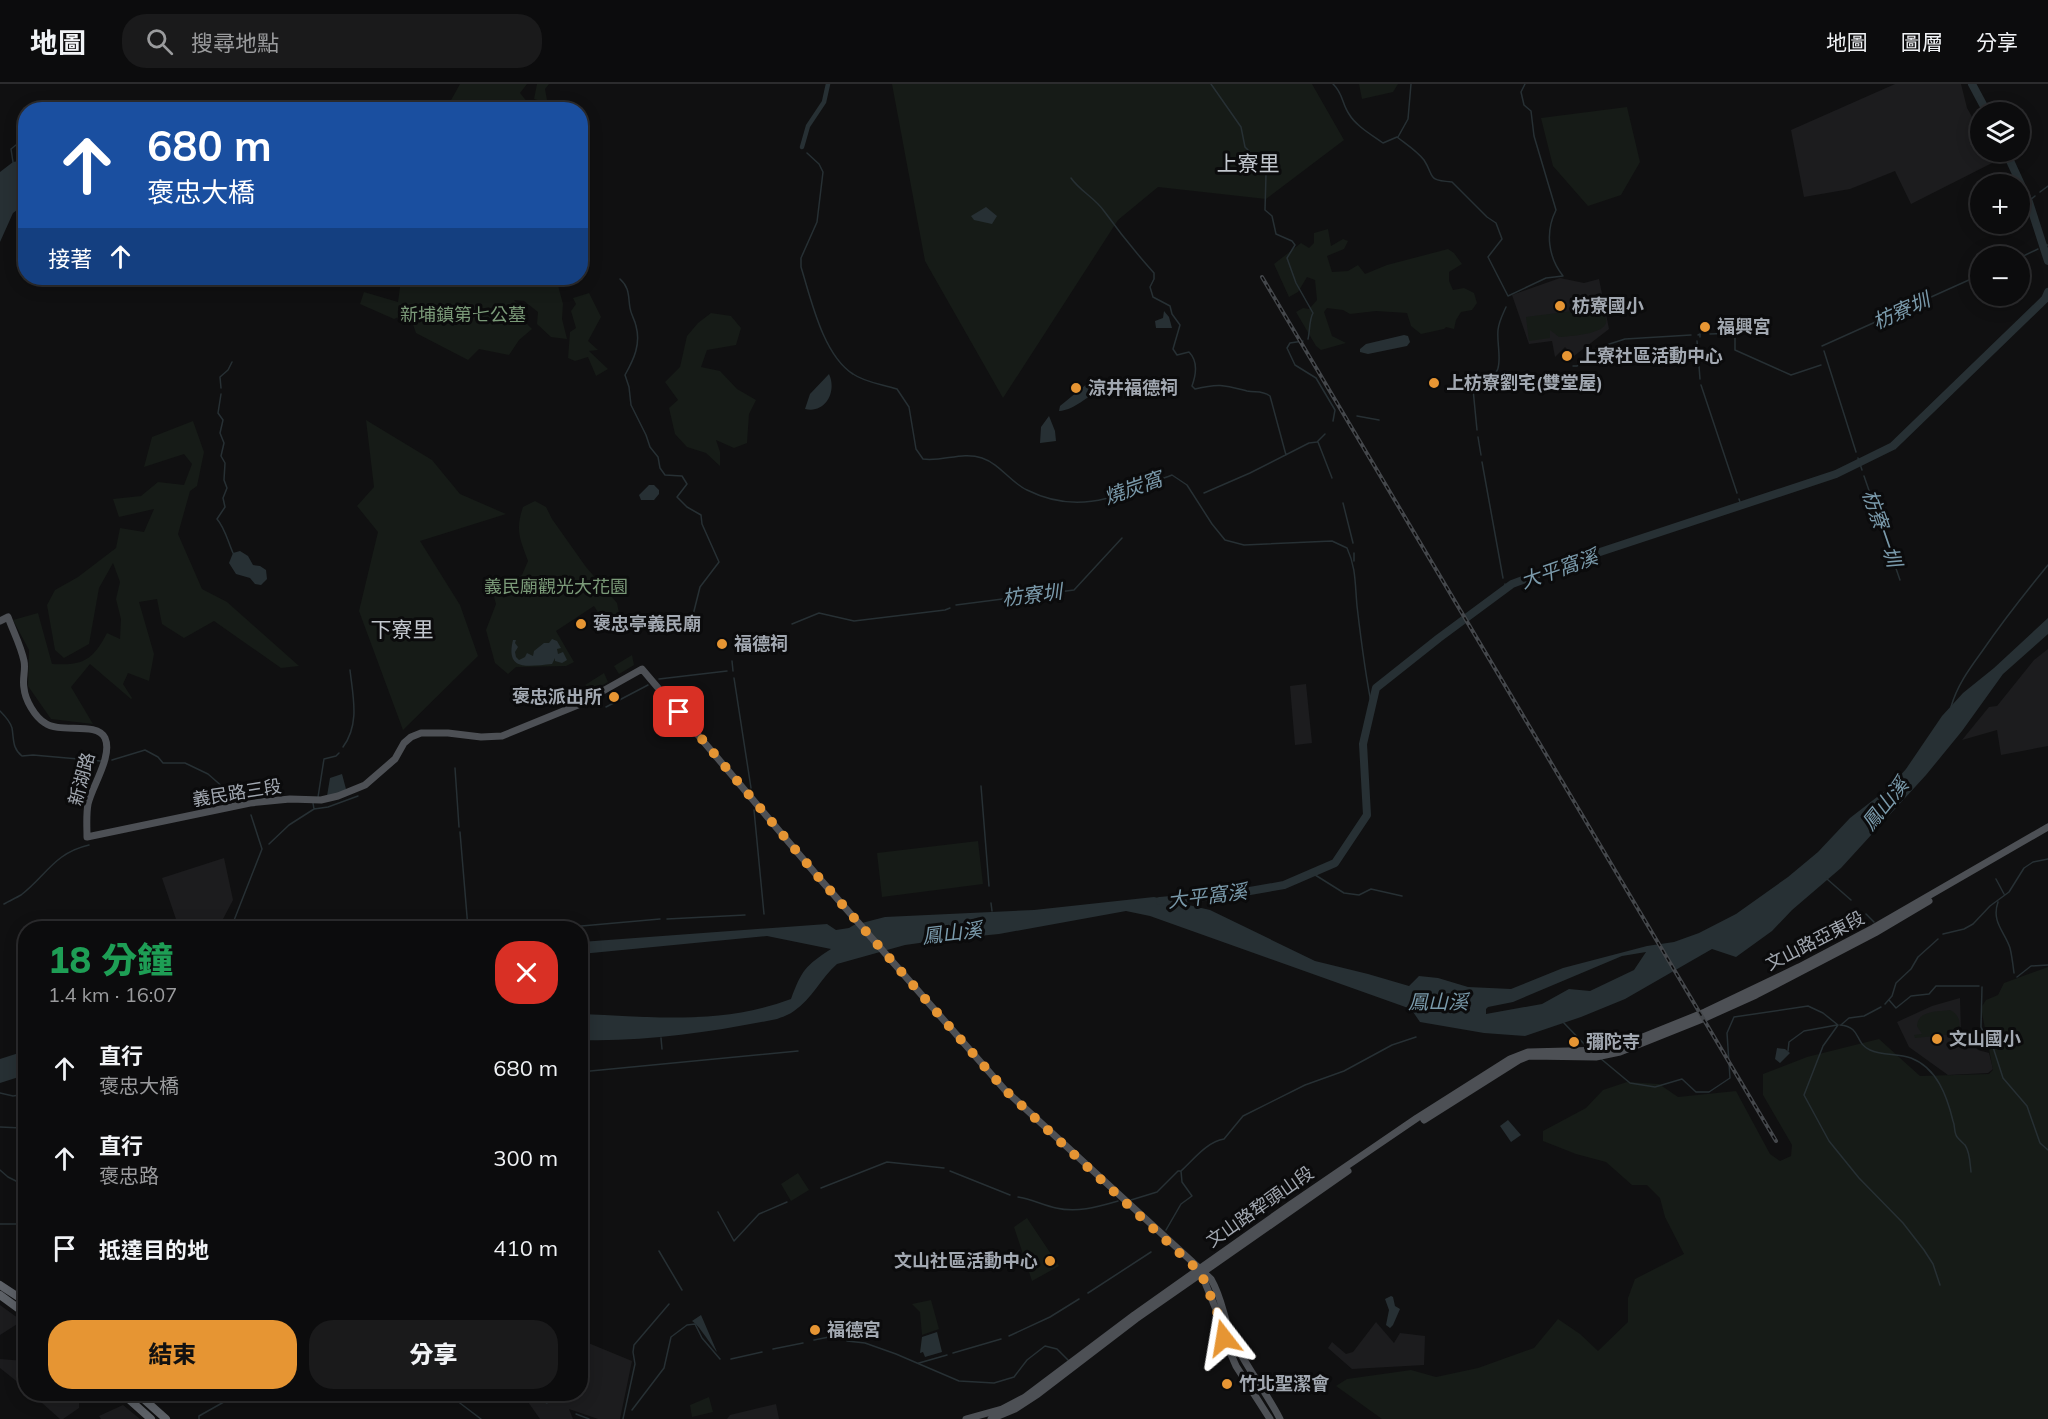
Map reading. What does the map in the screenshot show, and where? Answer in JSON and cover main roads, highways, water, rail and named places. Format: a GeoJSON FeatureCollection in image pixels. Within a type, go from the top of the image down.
{"type":"FeatureCollection","features":[{"type":"Feature","properties":{"kind":"highway"},"geometry":{"type":"LineString","coordinates":[[0,1285],[18,1297]]}},
{"type":"Feature","properties":{"kind":"highway"},"geometry":{"type":"LineString","coordinates":[[0,1295],[18,1308]]}},
{"type":"Feature","properties":{"kind":"highway"},"geometry":{"type":"LineString","coordinates":[[131,1401],[152,1419]]}},
{"type":"Feature","properties":{"kind":"highway"},"geometry":{"type":"LineString","coordinates":[[146,1401],[166,1419]]}},
{"type":"Feature","properties":{"kind":"main road","name":"新湖路"},"geometry":{"type":"LineString","coordinates":[[0,621],[8,617],[24,660],[23,688],[38,718],[46,725],[56,728],[93,729],[100,732],[104,738],[105,759],[88,804],[87,837]]}},
{"type":"Feature","properties":{"kind":"main road","name":"義民路三段"},"geometry":{"type":"LineString","coordinates":[[87,837],[250,803],[290,799],[321,800],[338,796],[365,785],[395,759],[411,736],[448,733],[481,737],[502,736],[578,705],[642,669],[840,900],[1023,1108],[1200,1271]]}},
{"type":"Feature","properties":{"kind":"main road","name":"文山路亞東段"},"geometry":{"type":"LineString","coordinates":[[1584,1055],[1623,1045],[1705,1012],[1799,967],[1896,915],[2048,827]]}},
{"type":"Feature","properties":{"kind":"main road","name":"文山路亞東段"},"geometry":{"type":"LineString","coordinates":[[1584,1055],[1620,1052],[1756,995],[1875,933],[2048,832]]}},
{"type":"Feature","properties":{"kind":"main road","name":"文山路犂頭山段"},"geometry":{"type":"LineString","coordinates":[[966,1419],[1002,1409],[1025,1397],[1200,1271],[1502,1069],[1529,1056],[1584,1055]]}},
{"type":"Feature","properties":{"kind":"main road","name":"文山路犂頭山段"},"geometry":{"type":"LineString","coordinates":[[991,1419],[1015,1409],[1038,1394],[1200,1271]]}},
{"type":"Feature","properties":{"kind":"main road"},"geometry":{"type":"LineString","coordinates":[[1200,1271],[1211,1280],[1218,1291],[1232,1336],[1244,1361],[1280,1419]]}},
{"type":"Feature","properties":{"kind":"main road"},"geometry":{"type":"LineString","coordinates":[[1200,1271],[1211,1293],[1224,1338],[1232,1356],[1270,1419]]}},
{"type":"Feature","properties":{"kind":"water"},"geometry":{"type":"Polygon","coordinates":[[[18,161],[18,209],[13,213],[0,242],[0,172],[13,162],[18,161]]]}},
{"type":"Feature","properties":{"kind":"water"},"geometry":{"type":"Polygon","coordinates":[[[986,207],[997,216],[992,224],[974,220],[971,216],[986,207]]]}},
{"type":"Feature","properties":{"kind":"water"},"geometry":{"type":"Polygon","coordinates":[[[1164,311],[1169,317],[1172,328],[1156,328],[1155,321],[1163,318],[1164,311]]]}},
{"type":"Feature","properties":{"kind":"water"},"geometry":{"type":"Polygon","coordinates":[[[1408,336],[1410,342],[1407,346],[1368,354],[1360,352],[1366,344],[1408,336]]]}},
{"type":"Feature","properties":{"kind":"water"},"geometry":{"type":"Polygon","coordinates":[[[829,374],[832,387],[828,400],[819,408],[805,409],[810,394],[829,374]]]}},
{"type":"Feature","properties":{"kind":"water"},"geometry":{"type":"Polygon","coordinates":[[[1147,381],[1145,386],[1107,388],[1070,408],[1059,411],[1060,406],[1088,383],[1147,381]]]}},
{"type":"Feature","properties":{"kind":"water"},"geometry":{"type":"Polygon","coordinates":[[[1049,416],[1056,441],[1040,443],[1041,427],[1049,416]]]}},
{"type":"Feature","properties":{"kind":"water"},"geometry":{"type":"Polygon","coordinates":[[[649,485],[654,485],[659,490],[659,494],[654,500],[641,500],[639,495],[649,485]]]}},
{"type":"Feature","properties":{"kind":"water"},"geometry":{"type":"Polygon","coordinates":[[[240,551],[248,556],[253,565],[266,570],[267,579],[261,585],[255,584],[250,578],[236,574],[229,563],[233,553],[240,551]]]}},
{"type":"Feature","properties":{"kind":"water","name":"鳳山溪"},"geometry":{"type":"Polygon","coordinates":[[[2048,618],[2048,634],[2003,674],[1962,731],[1926,775],[1841,868],[1792,910],[1772,931],[1736,957],[1712,949],[1625,999],[1525,1036],[1484,1033],[1420,1022],[1411,1009],[1150,916],[1126,911],[999,934],[905,945],[837,964],[800,1006],[790,1014],[777,1019],[679,1035],[588,1040],[588,1014],[713,1016],[739,1013],[791,999],[805,970],[831,949],[767,936],[588,953],[588,941],[827,924],[836,930],[885,917],[1034,910],[1154,897],[1210,910],[1315,961],[1409,986],[1419,976],[1438,978],[1468,987],[1511,989],[1563,968],[1647,946],[1674,942],[1699,933],[1736,914],[1788,877],[1818,852],[1850,818],[1890,787],[1906,769],[1942,716],[1963,693],[2048,618]],[[1646,952],[1622,956],[1513,1002],[1488,1007],[1486,1014],[1542,1004],[1569,989],[1590,991],[1634,970],[1646,952]]]}},
{"type":"Feature","properties":{"kind":"water"},"geometry":{"type":"Polygon","coordinates":[[[552,639],[557,641],[561,648],[557,649],[558,654],[563,652],[567,660],[562,663],[555,661],[555,658],[552,664],[527,666],[521,665],[512,658],[513,640],[516,640],[518,647],[515,652],[519,660],[527,653],[533,656],[534,651],[552,639]]]}},
{"type":"Feature","properties":{"kind":"water"},"geometry":{"type":"Polygon","coordinates":[[[342,774],[346,789],[339,794],[327,796],[330,778],[342,774]]]}},
{"type":"Feature","properties":{"kind":"water"},"geometry":{"type":"Polygon","coordinates":[[[1777,1048],[1785,1049],[1790,1053],[1780,1063],[1775,1059],[1777,1048]]]}},
{"type":"Feature","properties":{"kind":"water"},"geometry":{"type":"Polygon","coordinates":[[[18,1053],[18,1077],[0,1083],[0,1059],[18,1053]]]}},
{"type":"Feature","properties":{"kind":"water"},"geometry":{"type":"Polygon","coordinates":[[[1508,1120],[1521,1135],[1511,1142],[1500,1126],[1508,1120]]]}},
{"type":"Feature","properties":{"kind":"water"},"geometry":{"type":"Polygon","coordinates":[[[1391,1296],[1395,1306],[1400,1309],[1390,1328],[1386,1325],[1389,1310],[1385,1299],[1391,1296]]]}},
{"type":"Feature","properties":{"kind":"water"},"geometry":{"type":"Polygon","coordinates":[[[701,1315],[717,1352],[692,1321],[701,1315]]]}},
{"type":"Feature","properties":{"kind":"water"},"geometry":{"type":"Polygon","coordinates":[[[937,1332],[942,1352],[925,1357],[923,1352],[920,1353],[922,1337],[937,1332]]]}},
{"type":"Feature","properties":{"kind":"waterway","name":"燒炭窩"},"geometry":{"type":"LineString","coordinates":[[802,147],[808,126],[824,102],[828,84]]}},
{"type":"Feature","properties":{"kind":"waterway"},"geometry":{"type":"LineString","coordinates":[[1211,84],[1241,127],[1245,147],[1258,160],[1266,174],[1265,210],[1272,216],[1276,234],[1292,241],[1295,245],[1287,258],[1296,283],[1313,313],[1308,339]]}},
{"type":"Feature","properties":{"kind":"waterway"},"geometry":{"type":"LineString","coordinates":[[1333,84],[1339,91],[1349,114],[1360,126],[1383,143],[1397,137],[1424,160],[1432,177],[1452,182],[1496,223],[1502,239],[1488,257],[1508,296],[1546,278],[1563,276],[1551,253],[1550,227],[1556,210],[1534,136],[1531,111],[1524,105],[1521,92],[1525,84]]}},
{"type":"Feature","properties":{"kind":"waterway"},"geometry":{"type":"LineString","coordinates":[[1398,137],[1408,119],[1411,84]]}},
{"type":"Feature","properties":{"kind":"waterway","name":"大平窩溪"},"geometry":{"type":"LineString","coordinates":[[1972,84],[1982,102]]}},
{"type":"Feature","properties":{"kind":"waterway"},"geometry":{"type":"LineString","coordinates":[[13,162],[11,149],[18,143]]}},
{"type":"Feature","properties":{"kind":"waterway","name":"燒炭窩"},"geometry":{"type":"LineString","coordinates":[[807,153],[819,164],[823,172],[817,222],[801,258],[801,267],[814,310],[826,340],[843,365],[858,377],[897,389],[909,407],[916,449],[923,459],[960,456],[982,458],[994,464],[1027,490],[1065,502],[1101,500],[1172,475],[1187,485],[1225,540],[1244,545],[1332,541],[1347,548],[1354,569],[1357,606],[1372,707]]}},
{"type":"Feature","properties":{"kind":"waterway","name":"大平窩溪"},"geometry":{"type":"LineString","coordinates":[[2011,162],[2029,202],[2048,261]]}},
{"type":"Feature","properties":{"kind":"waterway"},"geometry":{"type":"LineString","coordinates":[[1071,178],[1100,206],[1154,273],[1150,287],[1153,297],[1170,306],[1172,314],[1180,325],[1173,349],[1177,355],[1189,352],[1194,360],[1195,373],[1192,386],[1195,389],[1216,385],[1227,386],[1261,392],[1270,396],[1286,455]]}},
{"type":"Feature","properties":{"kind":"waterway"},"geometry":{"type":"LineString","coordinates":[[2040,192],[2048,186]]}},
{"type":"Feature","properties":{"kind":"waterway"},"geometry":{"type":"LineString","coordinates":[[2030,200],[2035,196]]}},
{"type":"Feature","properties":{"kind":"waterway","name":"大平窩溪"},"geometry":{"type":"LineString","coordinates":[[2043,246],[2048,245]]}},
{"type":"Feature","properties":{"kind":"waterway","name":"枋寮圳"},"geometry":{"type":"LineString","coordinates":[[2030,253],[2038,249]]}},
{"type":"Feature","properties":{"kind":"waterway"},"geometry":{"type":"LineString","coordinates":[[620,279],[627,289],[638,339],[636,351],[625,375],[631,405],[650,447],[658,457],[660,468],[665,475],[682,476],[687,484],[677,497],[687,507],[701,515],[702,524],[719,562],[700,587],[693,615],[698,625]]}},
{"type":"Feature","properties":{"kind":"waterway","name":"枋寮圳"},"geometry":{"type":"LineString","coordinates":[[1822,346],[1970,279]]}},
{"type":"Feature","properties":{"kind":"waterway","name":"大平窩溪"},"geometry":{"type":"LineString","coordinates":[[1160,901],[1227,895],[1284,885],[1335,863],[1367,815],[1363,744],[1376,688],[1512,584],[1591,555],[1836,474],[1893,446],[2045,299],[2048,292]]}},
{"type":"Feature","properties":{"kind":"waterway"},"geometry":{"type":"LineString","coordinates":[[1480,384],[1495,375],[1498,368],[1498,330],[1506,307]]}},
{"type":"Feature","properties":{"kind":"waterway","name":"枋寮圳"},"geometry":{"type":"LineString","coordinates":[[1710,334],[1735,333],[1735,350],[1791,375],[1821,365]]}},
{"type":"Feature","properties":{"kind":"waterway","name":"枋寮圳"},"geometry":{"type":"LineString","coordinates":[[1698,335],[1700,334],[1700,337]]}},
{"type":"Feature","properties":{"kind":"waterway","name":"枋寮圳"},"geometry":{"type":"LineString","coordinates":[[1573,366],[1577,366],[1597,348],[1625,339],[1691,335]]}},
{"type":"Feature","properties":{"kind":"waterway"},"geometry":{"type":"LineString","coordinates":[[1303,341],[1290,343],[1287,348],[1295,365],[1316,378],[1335,410],[1333,421]]}},
{"type":"Feature","properties":{"kind":"waterway"},"geometry":{"type":"LineString","coordinates":[[1697,341],[1700,379]]}},
{"type":"Feature","properties":{"kind":"waterway","name":"枋寮一圳"},"geometry":{"type":"LineString","coordinates":[[1824,351],[1856,452]]}},
{"type":"Feature","properties":{"kind":"waterway"},"geometry":{"type":"LineString","coordinates":[[221,388],[220,377],[228,370],[232,362]]}},
{"type":"Feature","properties":{"kind":"waterway"},"geometry":{"type":"LineString","coordinates":[[1701,385],[1737,493]]}},
{"type":"Feature","properties":{"kind":"waterway"},"geometry":{"type":"LineString","coordinates":[[1475,386],[1473,389],[1477,430]]}},
{"type":"Feature","properties":{"kind":"waterway"},"geometry":{"type":"LineString","coordinates":[[221,394],[218,413],[223,420],[220,433],[224,443],[221,456],[225,463],[224,480],[227,488],[223,498],[225,507],[217,519],[233,553]]}},
{"type":"Feature","properties":{"kind":"waterway","name":"枋寮圳"},"geometry":{"type":"LineString","coordinates":[[1357,416],[1379,420]]}},
{"type":"Feature","properties":{"kind":"waterway","name":"枋寮圳"},"geometry":{"type":"LineString","coordinates":[[1204,493],[1309,443],[1317,442],[1325,434]]}},
{"type":"Feature","properties":{"kind":"waterway"},"geometry":{"type":"LineString","coordinates":[[1478,437],[1481,455]]}},
{"type":"Feature","properties":{"kind":"waterway"},"geometry":{"type":"LineString","coordinates":[[1318,442],[1332,478]]}},
{"type":"Feature","properties":{"kind":"waterway","name":"枋寮一圳"},"geometry":{"type":"LineString","coordinates":[[1858,458],[1862,470]]}},
{"type":"Feature","properties":{"kind":"waterway"},"geometry":{"type":"LineString","coordinates":[[1482,462],[1503,578]]}},
{"type":"Feature","properties":{"kind":"waterway","name":"枋寮一圳"},"geometry":{"type":"LineString","coordinates":[[1864,476],[1900,580]]}},
{"type":"Feature","properties":{"kind":"waterway","name":"大平窩溪"},"geometry":{"type":"LineString","coordinates":[[1739,499],[1741,505]]}},
{"type":"Feature","properties":{"kind":"waterway"},"geometry":{"type":"LineString","coordinates":[[1343,503],[1353,543]]}},
{"type":"Feature","properties":{"kind":"waterway","name":"枋寮圳"},"geometry":{"type":"LineString","coordinates":[[956,605],[1074,590],[1122,538]]}},
{"type":"Feature","properties":{"kind":"waterway","name":"燒炭窩"},"geometry":{"type":"LineString","coordinates":[[1354,553],[1354,561]]}},
{"type":"Feature","properties":{"kind":"waterway"},"geometry":{"type":"LineString","coordinates":[[1951,707],[1969,670],[2048,565]]}},
{"type":"Feature","properties":{"kind":"waterway","name":"大平窩溪"},"geometry":{"type":"LineString","coordinates":[[1505,584],[1505,589]]}},
{"type":"Feature","properties":{"kind":"waterway","name":"枋寮圳"},"geometry":{"type":"LineString","coordinates":[[792,624],[819,613],[854,621],[950,608]]}},
{"type":"Feature","properties":{"kind":"waterway","name":"枋寮圳"},"geometry":{"type":"LineString","coordinates":[[732,661],[733,671]]}},
{"type":"Feature","properties":{"kind":"waterway"},"geometry":{"type":"LineString","coordinates":[[343,747],[352,729],[354,710],[350,670]]}},
{"type":"Feature","properties":{"kind":"waterway","name":"枋寮圳"},"geometry":{"type":"LineString","coordinates":[[659,679],[727,671]]}},
{"type":"Feature","properties":{"kind":"waterway"},"geometry":{"type":"LineString","coordinates":[[734,678],[751,788]]}},
{"type":"Feature","properties":{"kind":"waterway","name":"枋寮圳"},"geometry":{"type":"LineString","coordinates":[[606,707],[648,685]]}},
{"type":"Feature","properties":{"kind":"waterway"},"geometry":{"type":"LineString","coordinates":[[0,711],[11,725],[15,747],[22,756],[101,761]]}},
{"type":"Feature","properties":{"kind":"waterway"},"geometry":{"type":"LineString","coordinates":[[112,760],[145,750],[158,757],[163,763],[185,763],[208,774],[240,802]]}},
{"type":"Feature","properties":{"kind":"waterway"},"geometry":{"type":"LineString","coordinates":[[318,797],[324,759],[339,753]]}},
{"type":"Feature","properties":{"kind":"waterway"},"geometry":{"type":"LineString","coordinates":[[455,768],[459,827]]}},
{"type":"Feature","properties":{"kind":"waterway"},"geometry":{"type":"LineString","coordinates":[[981,786],[989,886]]}},
{"type":"Feature","properties":{"kind":"waterway","name":"枋寮圳"},"geometry":{"type":"LineString","coordinates":[[314,809],[328,807],[358,796]]}},
{"type":"Feature","properties":{"kind":"waterway"},"geometry":{"type":"LineString","coordinates":[[269,844],[289,825],[314,809],[313,803]]}},
{"type":"Feature","properties":{"kind":"waterway"},"geometry":{"type":"LineString","coordinates":[[754,810],[764,914]]}},
{"type":"Feature","properties":{"kind":"waterway"},"geometry":{"type":"LineString","coordinates":[[234,921],[262,849],[251,815]]}},
{"type":"Feature","properties":{"kind":"waterway"},"geometry":{"type":"LineString","coordinates":[[460,832],[467,921]]}},
{"type":"Feature","properties":{"kind":"waterway"},"geometry":{"type":"LineString","coordinates":[[4,904],[30,888],[59,859],[89,845]]}},
{"type":"Feature","properties":{"kind":"waterway"},"geometry":{"type":"LineString","coordinates":[[1943,934],[1964,929],[1973,924],[1990,906],[2009,892],[2024,868],[2033,862],[2048,859]]}},
{"type":"Feature","properties":{"kind":"waterway"},"geometry":{"type":"LineString","coordinates":[[1312,873],[1344,893],[1359,895],[1371,889],[1402,896]]}},
{"type":"Feature","properties":{"kind":"waterway"},"geometry":{"type":"LineString","coordinates":[[1827,879],[1851,900]]}},
{"type":"Feature","properties":{"kind":"waterway"},"geometry":{"type":"LineString","coordinates":[[1996,879],[2004,894]]}},
{"type":"Feature","properties":{"kind":"waterway"},"geometry":{"type":"LineString","coordinates":[[1998,902],[1997,921],[2010,948],[2014,973]]}},
{"type":"Feature","properties":{"kind":"waterway"},"geometry":{"type":"LineString","coordinates":[[991,903],[992,911]]}},
{"type":"Feature","properties":{"kind":"waterway"},"geometry":{"type":"LineString","coordinates":[[1866,914],[1874,922]]}},
{"type":"Feature","properties":{"kind":"waterway"},"geometry":{"type":"LineString","coordinates":[[667,919],[745,915]]}},
{"type":"Feature","properties":{"kind":"waterway"},"geometry":{"type":"LineString","coordinates":[[588,925],[660,919]]}},
{"type":"Feature","properties":{"kind":"waterway"},"geometry":{"type":"LineString","coordinates":[[1885,1004],[1892,996],[1896,983],[1911,969],[1918,957],[1938,939]]}},
{"type":"Feature","properties":{"kind":"waterway"},"geometry":{"type":"LineString","coordinates":[[2017,977],[2031,966],[2048,965]]}},
{"type":"Feature","properties":{"kind":"waterway"},"geometry":{"type":"LineString","coordinates":[[1889,1000],[1896,1008],[1911,996],[1929,994],[1936,986],[1979,986]]}},
{"type":"Feature","properties":{"kind":"waterway"},"geometry":{"type":"LineString","coordinates":[[1982,987],[1981,1027],[1992,1044],[2003,1078],[2027,1106],[2040,1143],[2048,1150]]}},
{"type":"Feature","properties":{"kind":"waterway"},"geometry":{"type":"LineString","coordinates":[[1600,1058],[1630,1083],[1655,1087],[1682,1079],[1696,1092],[1709,1092],[1730,1078],[1727,1033],[1734,1017],[1808,1006],[1823,1013],[1838,1025],[1823,1046],[1804,1095],[1829,1141],[1859,1178],[1903,1223],[1924,1250],[1933,1264],[1940,1285]]}},
{"type":"Feature","properties":{"kind":"waterway"},"geometry":{"type":"LineString","coordinates":[[1842,1024],[1849,1018],[1864,1016],[1881,1007]]}},
{"type":"Feature","properties":{"kind":"waterway"},"geometry":{"type":"LineString","coordinates":[[1563,1022],[1587,1047]]}},
{"type":"Feature","properties":{"kind":"waterway"},"geometry":{"type":"LineString","coordinates":[[1788,1051],[1789,1042],[1804,1031],[1837,1025]]}},
{"type":"Feature","properties":{"kind":"waterway"},"geometry":{"type":"LineString","coordinates":[[1840,1025],[1852,1029],[1865,1047],[1870,1050],[1911,1058],[1928,1069],[1940,1084],[1948,1102],[1956,1135],[1968,1151],[1971,1172]]}},
{"type":"Feature","properties":{"kind":"waterway"},"geometry":{"type":"LineString","coordinates":[[1166,1230],[1181,1204],[1192,1196],[1182,1182],[1181,1171],[1212,1143],[1224,1139],[1243,1116],[1305,1085],[1344,1071],[1392,1045],[1416,1037]]}},
{"type":"Feature","properties":{"kind":"waterway"},"geometry":{"type":"LineString","coordinates":[[661,1038],[662,1049]]}},
{"type":"Feature","properties":{"kind":"waterway"},"geometry":{"type":"LineString","coordinates":[[588,1071],[798,1051]]}},
{"type":"Feature","properties":{"kind":"waterway"},"geometry":{"type":"LineString","coordinates":[[0,1093],[18,1095]]}},
{"type":"Feature","properties":{"kind":"waterway"},"geometry":{"type":"LineString","coordinates":[[0,1127],[18,1128]]}},
{"type":"Feature","properties":{"kind":"waterway"},"geometry":{"type":"LineString","coordinates":[[821,1188],[887,1162],[944,1168]]}},
{"type":"Feature","properties":{"kind":"waterway"},"geometry":{"type":"LineString","coordinates":[[0,1170],[18,1182]]}},
{"type":"Feature","properties":{"kind":"waterway"},"geometry":{"type":"LineString","coordinates":[[950,1171],[1010,1195]]}},
{"type":"Feature","properties":{"kind":"waterway"},"geometry":{"type":"LineString","coordinates":[[1131,1200],[1157,1192],[1180,1171]]}},
{"type":"Feature","properties":{"kind":"waterway"},"geometry":{"type":"LineString","coordinates":[[1018,1197],[1056,1208],[1072,1210],[1118,1201]]}},
{"type":"Feature","properties":{"kind":"waterway"},"geometry":{"type":"LineString","coordinates":[[718,1212],[734,1241],[759,1214],[787,1202]]}},
{"type":"Feature","properties":{"kind":"waterway"},"geometry":{"type":"LineString","coordinates":[[0,1224],[18,1224]]}},
{"type":"Feature","properties":{"kind":"waterway"},"geometry":{"type":"LineString","coordinates":[[659,1251],[682,1290]]}},
{"type":"Feature","properties":{"kind":"waterway"},"geometry":{"type":"LineString","coordinates":[[1088,1293],[1151,1252]]}},
{"type":"Feature","properties":{"kind":"waterway"},"geometry":{"type":"LineString","coordinates":[[1009,1336],[1050,1317],[1079,1299]]}},
{"type":"Feature","properties":{"kind":"waterway"},"geometry":{"type":"LineString","coordinates":[[623,1419],[635,1364],[634,1345],[669,1304]]}},
{"type":"Feature","properties":{"kind":"waterway"},"geometry":{"type":"LineString","coordinates":[[632,1410],[664,1368],[671,1337],[687,1325],[695,1324],[702,1338],[720,1359]]}},
{"type":"Feature","properties":{"kind":"waterway"},"geometry":{"type":"LineString","coordinates":[[814,1340],[834,1336]]}},
{"type":"Feature","properties":{"kind":"waterway"},"geometry":{"type":"LineString","coordinates":[[953,1353],[1001,1339]]}},
{"type":"Feature","properties":{"kind":"waterway"},"geometry":{"type":"LineString","coordinates":[[847,1341],[865,1343],[896,1354],[959,1381],[994,1383],[1014,1377],[1027,1360],[1045,1346],[1057,1349],[1068,1360]]}},
{"type":"Feature","properties":{"kind":"waterway"},"geometry":{"type":"LineString","coordinates":[[773,1349],[803,1343]]}},
{"type":"Feature","properties":{"kind":"waterway"},"geometry":{"type":"LineString","coordinates":[[731,1359],[762,1352]]}},
{"type":"Feature","properties":{"kind":"waterway"},"geometry":{"type":"LineString","coordinates":[[919,1363],[947,1355]]}},
{"type":"Feature","properties":{"kind":"waterway"},"geometry":{"type":"LineString","coordinates":[[199,1419],[199,1416],[226,1401]]}},
{"type":"Feature","properties":{"kind":"waterway"},"geometry":{"type":"LineString","coordinates":[[457,1401],[481,1419]]}},
{"type":"Feature","properties":{"kind":"waterway"},"geometry":{"type":"LineString","coordinates":[[543,1401],[547,1403]]}},
{"type":"Feature","properties":{"kind":"waterway"},"geometry":{"type":"LineString","coordinates":[[576,1414],[589,1419]]}},
{"type":"Feature","properties":{"kind":"railway"},"geometry":{"type":"LineString","coordinates":[[1262,277],[1776,1141]]}},
{"type":"Feature","properties":{"kind":"place","name":"枋寮國小"},"geometry":{"type":"Point","coordinates":[1560,306]}},
{"type":"Feature","properties":{"kind":"place","name":"福興宮"},"geometry":{"type":"Point","coordinates":[1705,327]}},
{"type":"Feature","properties":{"kind":"place","name":"上寮社區活動中心"},"geometry":{"type":"Point","coordinates":[1567,356]}},
{"type":"Feature","properties":{"kind":"place","name":"上枋寮劉宅(雙堂屋)"},"geometry":{"type":"Point","coordinates":[1434,383]}},
{"type":"Feature","properties":{"kind":"place","name":"涼井福德祠"},"geometry":{"type":"Point","coordinates":[1076,388]}},
{"type":"Feature","properties":{"kind":"place","name":"褒忠亭義民廟"},"geometry":{"type":"Point","coordinates":[581,624]}},
{"type":"Feature","properties":{"kind":"place","name":"福德祠"},"geometry":{"type":"Point","coordinates":[722,644]}},
{"type":"Feature","properties":{"kind":"place","name":"褒忠派出所"},"geometry":{"type":"Point","coordinates":[614,697]}},
{"type":"Feature","properties":{"kind":"place","name":"文山國小"},"geometry":{"type":"Point","coordinates":[1937,1039]}},
{"type":"Feature","properties":{"kind":"place","name":"彌陀寺"},"geometry":{"type":"Point","coordinates":[1574,1042]}},
{"type":"Feature","properties":{"kind":"place","name":"文山社區活動中心"},"geometry":{"type":"Point","coordinates":[1050,1261]}},
{"type":"Feature","properties":{"kind":"place","name":"福德宮"},"geometry":{"type":"Point","coordinates":[815,1330]}},
{"type":"Feature","properties":{"kind":"place","name":"竹北聖潔會"},"geometry":{"type":"Point","coordinates":[1227,1384]}},
{"type":"Feature","properties":{"kind":"district","name":"上寮里"},"geometry":{"type":"Point","coordinates":[1248,164]}},
{"type":"Feature","properties":{"kind":"district","name":"下寮里"},"geometry":{"type":"Point","coordinates":[402,630]}},
{"type":"Feature","properties":{"kind":"park label","name":"新埔鎮第七公墓"},"geometry":{"type":"Point","coordinates":[463,315]}},
{"type":"Feature","properties":{"kind":"park label","name":"義民廟觀光大花園"},"geometry":{"type":"Point","coordinates":[556,587]}}]}
